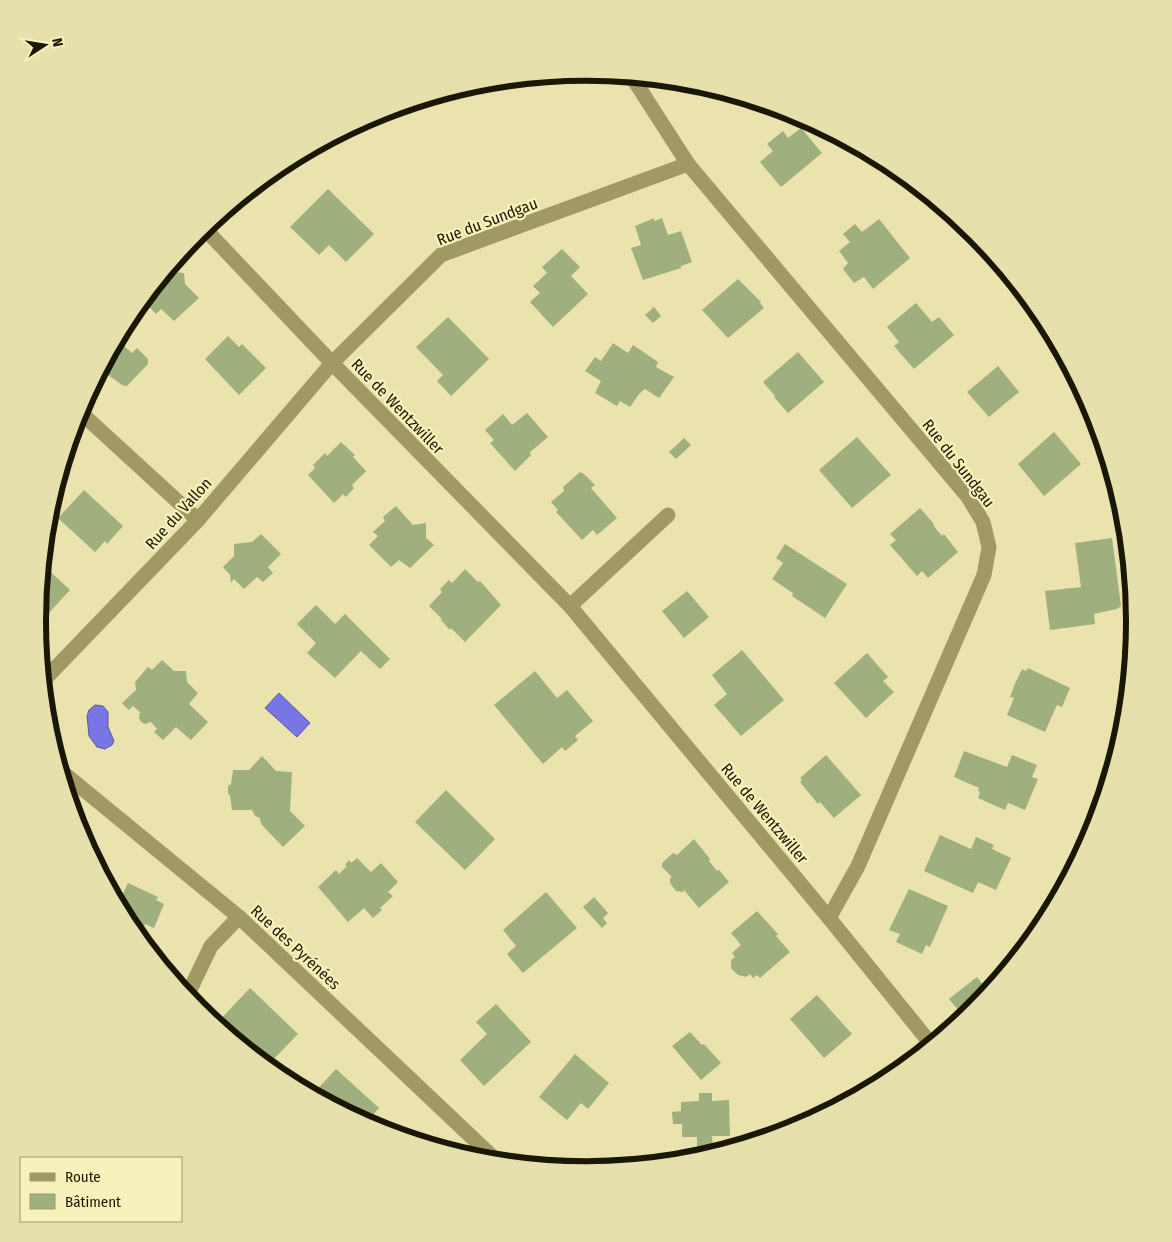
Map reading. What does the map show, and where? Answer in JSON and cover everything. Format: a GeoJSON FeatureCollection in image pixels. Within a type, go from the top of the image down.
{"type":"FeatureCollection","features":[{"type":"Feature","properties":{"kind":"street","name":"Rue du Sundgau"},"geometry":{"type":"LineString","coordinates":[[636,84],[688,164],[968,497],[983,522],[990,547],[984,575],[858,866],[830,918]]}},
{"type":"Feature","properties":{"kind":"street","name":"Rue du Sundgau"},"geometry":{"type":"LineString","coordinates":[[332,363],[441,255],[688,164]]}},
{"type":"Feature","properties":{"kind":"street","name":"Rue de Wentzwiller"},"geometry":{"type":"LineString","coordinates":[[210,234],[332,363],[570,606],[830,918],[927,1039]]}},
{"type":"Feature","properties":{"kind":"street","name":"Rue du Vallon"},"geometry":{"type":"LineString","coordinates":[[49,674],[198,520],[332,363]]}},
{"type":"Feature","properties":{"kind":"street"},"geometry":{"type":"LineString","coordinates":[[86,417],[198,520]]}},
{"type":"Feature","properties":{"kind":"street"},"geometry":{"type":"LineString","coordinates":[[570,606],[668,515]]}},
{"type":"Feature","properties":{"kind":"street","name":"Rue des Pyrénées"},"geometry":{"type":"LineString","coordinates":[[70,779],[239,917],[486,1151]]}},
{"type":"Feature","properties":{"kind":"street"},"geometry":{"type":"LineString","coordinates":[[191,989],[211,946],[239,917]]}},
{"type":"Feature","properties":{"kind":"shaded area"},"geometry":{"type":"Polygon","coordinates":[[[279,693],[310,723],[297,737],[265,708],[279,693]]]}},
{"type":"Feature","properties":{"kind":"shaded area"},"geometry":{"type":"Polygon","coordinates":[[[95,705],[103,706],[108,712],[108,727],[114,741],[112,745],[105,749],[97,747],[89,736],[87,716],[89,710],[95,705]]]}},
{"type":"Feature","properties":{"kind":"building"},"geometry":{"type":"Polygon","coordinates":[[[801,128],[822,153],[781,187],[760,162],[773,151],[767,144],[783,131],[788,138],[801,128]]]}},
{"type":"Feature","properties":{"kind":"building"},"geometry":{"type":"Polygon","coordinates":[[[328,189],[374,234],[346,262],[329,245],[319,255],[290,227],[328,189]]]}},
{"type":"Feature","properties":{"kind":"building"},"geometry":{"type":"Polygon","coordinates":[[[654,218],[654,221],[662,218],[668,235],[681,231],[692,262],[681,266],[681,268],[643,280],[631,248],[641,245],[635,226],[654,218]]]}},
{"type":"Feature","properties":{"kind":"building"},"geometry":{"type":"Polygon","coordinates":[[[879,219],[910,258],[873,289],[864,277],[854,283],[843,269],[848,263],[839,251],[850,242],[843,234],[855,224],[862,232],[879,219]]]}},
{"type":"Feature","properties":{"kind":"building"},"geometry":{"type":"Polygon","coordinates":[[[562,249],[580,267],[571,276],[588,294],[553,327],[530,302],[540,293],[533,286],[547,273],[542,267],[562,249]]]}},
{"type":"Feature","properties":{"kind":"building"},"geometry":{"type":"Polygon","coordinates":[[[174,272],[184,273],[185,284],[199,298],[174,321],[161,309],[156,314],[148,306],[174,272]]]}},
{"type":"Feature","properties":{"kind":"building"},"geometry":{"type":"Polygon","coordinates":[[[738,279],[761,302],[764,308],[728,338],[702,310],[738,279]]]}},
{"type":"Feature","properties":{"kind":"building"},"geometry":{"type":"Polygon","coordinates":[[[916,303],[932,322],[939,317],[954,335],[914,369],[894,346],[899,342],[887,327],[916,303]]]}},
{"type":"Feature","properties":{"kind":"building"},"geometry":{"type":"Polygon","coordinates":[[[654,307],[661,316],[653,323],[645,315],[654,307]]]}},
{"type":"Feature","properties":{"kind":"building"},"geometry":{"type":"Polygon","coordinates":[[[448,317],[489,359],[451,396],[437,381],[443,375],[416,347],[448,317]]]}},
{"type":"Feature","properties":{"kind":"building"},"geometry":{"type":"Polygon","coordinates":[[[228,336],[239,347],[242,344],[266,368],[239,395],[205,359],[228,336]]]}},
{"type":"Feature","properties":{"kind":"building"},"geometry":{"type":"Polygon","coordinates":[[[613,343],[628,353],[633,345],[658,362],[656,367],[674,377],[659,398],[645,389],[630,407],[620,401],[617,406],[595,393],[601,381],[585,371],[595,357],[601,361],[613,343]]]}},
{"type":"Feature","properties":{"kind":"building"},"geometry":{"type":"Polygon","coordinates":[[[123,345],[132,353],[137,348],[148,359],[148,364],[127,386],[122,385],[106,374],[123,345]]]}},
{"type":"Feature","properties":{"kind":"building"},"geometry":{"type":"Polygon","coordinates":[[[798,352],[824,382],[788,413],[763,382],[798,352]]]}},
{"type":"Feature","properties":{"kind":"building"},"geometry":{"type":"Polygon","coordinates":[[[998,366],[1019,392],[989,417],[967,392],[998,366]]]}},
{"type":"Feature","properties":{"kind":"building"},"geometry":{"type":"Polygon","coordinates":[[[527,413],[548,437],[530,452],[531,455],[515,471],[490,443],[494,440],[485,430],[503,414],[512,425],[527,413]]]}},
{"type":"Feature","properties":{"kind":"building"},"geometry":{"type":"Polygon","coordinates":[[[1054,432],[1081,464],[1044,496],[1018,464],[1054,432]]]}},
{"type":"Feature","properties":{"kind":"building"},"geometry":{"type":"Polygon","coordinates":[[[857,437],[891,475],[852,508],[819,470],[857,437]]]}},
{"type":"Feature","properties":{"kind":"building"},"geometry":{"type":"Polygon","coordinates":[[[684,438],[691,445],[676,459],[669,452],[684,438]]]}},
{"type":"Feature","properties":{"kind":"building"},"geometry":{"type":"Polygon","coordinates":[[[341,442],[355,455],[353,457],[366,471],[352,485],[354,488],[346,497],[343,494],[334,503],[308,475],[315,468],[313,465],[325,453],[327,456],[341,442]]]}},
{"type":"Feature","properties":{"kind":"building"},"geometry":{"type":"Polygon","coordinates":[[[580,472],[595,485],[591,488],[617,518],[597,535],[593,530],[582,540],[556,512],[558,510],[551,502],[564,491],[563,487],[580,472]]]}},
{"type":"Feature","properties":{"kind":"building"},"geometry":{"type":"Polygon","coordinates":[[[84,490],[123,526],[107,544],[105,541],[95,552],[58,518],[84,490]]]}},
{"type":"Feature","properties":{"kind":"building"},"geometry":{"type":"Polygon","coordinates":[[[396,506],[413,525],[426,523],[426,538],[434,545],[410,568],[399,560],[391,567],[369,545],[378,536],[373,532],[385,521],[383,517],[396,506]]]}},
{"type":"Feature","properties":{"kind":"building"},"geometry":{"type":"Polygon","coordinates":[[[920,508],[942,536],[944,534],[958,552],[928,578],[922,571],[917,576],[890,545],[896,540],[890,534],[920,508]]]}},
{"type":"Feature","properties":{"kind":"building"},"geometry":{"type":"Polygon","coordinates":[[[261,534],[281,554],[268,567],[273,573],[263,582],[257,577],[244,589],[234,579],[231,583],[230,575],[223,567],[234,556],[234,544],[252,542],[261,534]]]}},
{"type":"Feature","properties":{"kind":"building"},"geometry":{"type":"Polygon","coordinates":[[[1112,538],[1121,606],[1117,609],[1094,614],[1095,624],[1050,630],[1045,591],[1081,587],[1075,543],[1112,538]]]}},
{"type":"Feature","properties":{"kind":"building"},"geometry":{"type":"Polygon","coordinates":[[[785,544],[847,584],[825,618],[792,596],[793,593],[772,579],[783,563],[776,558],[785,544]]]}},
{"type":"Feature","properties":{"kind":"building"},"geometry":{"type":"Polygon","coordinates":[[[465,569],[478,582],[480,581],[501,605],[465,642],[451,628],[450,630],[429,606],[442,592],[440,589],[449,580],[452,583],[465,569]]]}},
{"type":"Feature","properties":{"kind":"building"},"geometry":{"type":"Polygon","coordinates":[[[49,570],[70,590],[47,615],[47,586],[49,570]]]}},
{"type":"Feature","properties":{"kind":"building"},"geometry":{"type":"Polygon","coordinates":[[[687,591],[709,617],[684,638],[662,611],[687,591]]]}},
{"type":"Feature","properties":{"kind":"building"},"geometry":{"type":"Polygon","coordinates":[[[316,605],[335,624],[345,614],[390,659],[380,669],[361,651],[335,678],[307,653],[316,643],[297,624],[316,605]]]}},
{"type":"Feature","properties":{"kind":"building"},"geometry":{"type":"Polygon","coordinates":[[[742,650],[784,700],[741,736],[714,705],[727,694],[712,675],[742,650]]]}},
{"type":"Feature","properties":{"kind":"building"},"geometry":{"type":"Polygon","coordinates":[[[867,653],[888,677],[883,681],[894,692],[866,718],[834,683],[867,653]]]}},
{"type":"Feature","properties":{"kind":"building"},"geometry":{"type":"Polygon","coordinates":[[[162,660],[174,671],[186,671],[187,682],[198,693],[189,704],[208,722],[191,740],[176,727],[163,740],[154,732],[157,729],[151,722],[145,724],[141,722],[139,718],[140,712],[133,706],[129,710],[122,703],[136,690],[135,682],[148,667],[152,670],[162,660]]]}},
{"type":"Feature","properties":{"kind":"building"},"geometry":{"type":"Polygon","coordinates":[[[1028,668],[1070,688],[1062,707],[1057,705],[1045,732],[1007,715],[1014,698],[1010,697],[1014,686],[1022,669],[1026,671],[1028,668]]]}},
{"type":"Feature","properties":{"kind":"building"},"geometry":{"type":"Polygon","coordinates":[[[535,671],[557,698],[567,690],[593,721],[575,736],[578,740],[565,751],[562,747],[543,764],[494,705],[535,671]]]}},
{"type":"Feature","properties":{"kind":"building"},"geometry":{"type":"Polygon","coordinates":[[[964,751],[1007,767],[1012,755],[1037,765],[1032,777],[1038,779],[1025,810],[1008,803],[1005,810],[978,798],[979,788],[954,777],[964,751]]]}},
{"type":"Feature","properties":{"kind":"building"},"geometry":{"type":"Polygon","coordinates":[[[826,755],[861,795],[834,818],[820,802],[818,804],[800,782],[802,780],[800,778],[826,755]]]}},
{"type":"Feature","properties":{"kind":"building"},"geometry":{"type":"Polygon","coordinates":[[[262,756],[276,771],[292,772],[290,811],[305,826],[283,847],[261,824],[260,818],[255,816],[252,810],[232,810],[230,795],[228,794],[228,786],[231,784],[233,770],[249,770],[262,756]]]}},
{"type":"Feature","properties":{"kind":"building"},"geometry":{"type":"Polygon","coordinates":[[[446,790],[495,839],[465,870],[415,822],[446,790]]]}},
{"type":"Feature","properties":{"kind":"building"},"geometry":{"type":"Polygon","coordinates":[[[940,835],[971,849],[976,837],[994,845],[992,849],[1011,858],[996,890],[978,882],[973,893],[924,871],[940,835]]]}},
{"type":"Feature","properties":{"kind":"building"},"geometry":{"type":"Polygon","coordinates":[[[694,839],[717,871],[719,870],[729,882],[699,908],[684,890],[683,892],[676,891],[670,883],[670,878],[672,877],[662,867],[662,863],[673,853],[677,855],[694,839]]]}},
{"type":"Feature","properties":{"kind":"building"},"geometry":{"type":"Polygon","coordinates":[[[357,858],[371,872],[381,863],[398,882],[388,892],[393,896],[380,908],[382,910],[373,918],[364,908],[348,922],[318,887],[336,870],[339,874],[347,866],[345,865],[349,860],[351,863],[357,858]]]}},
{"type":"Feature","properties":{"kind":"building"},"geometry":{"type":"Polygon","coordinates":[[[128,883],[158,897],[156,900],[164,904],[154,928],[145,924],[143,929],[122,896],[128,883]]]}},
{"type":"Feature","properties":{"kind":"building"},"geometry":{"type":"Polygon","coordinates":[[[909,889],[948,906],[930,947],[926,945],[922,954],[896,942],[900,934],[889,930],[909,889]]]}},
{"type":"Feature","properties":{"kind":"building"},"geometry":{"type":"Polygon","coordinates":[[[546,892],[577,928],[523,973],[507,954],[516,946],[503,930],[546,892]]]}},
{"type":"Feature","properties":{"kind":"building"},"geometry":{"type":"Polygon","coordinates":[[[594,897],[608,913],[603,918],[607,923],[602,928],[583,907],[594,897]]]}},
{"type":"Feature","properties":{"kind":"building"},"geometry":{"type":"Polygon","coordinates":[[[757,911],[778,934],[776,936],[790,952],[760,978],[757,975],[753,978],[750,974],[746,977],[738,975],[731,968],[731,960],[735,957],[732,953],[741,945],[731,933],[757,911]]]}},
{"type":"Feature","properties":{"kind":"building"},"geometry":{"type":"Polygon","coordinates":[[[977,977],[984,986],[959,1011],[949,999],[977,977]]]}},
{"type":"Feature","properties":{"kind":"building"},"geometry":{"type":"Polygon","coordinates":[[[250,988],[298,1034],[273,1060],[221,1019],[250,988]]]}},
{"type":"Feature","properties":{"kind":"building"},"geometry":{"type":"Polygon","coordinates":[[[817,995],[852,1034],[824,1058],[790,1019],[817,995]]]}},
{"type":"Feature","properties":{"kind":"building"},"geometry":{"type":"Polygon","coordinates":[[[496,1004],[531,1042],[484,1086],[460,1060],[487,1034],[476,1022],[496,1004]]]}},
{"type":"Feature","properties":{"kind":"building"},"geometry":{"type":"Polygon","coordinates":[[[690,1032],[721,1063],[701,1080],[672,1046],[690,1032]]]}},
{"type":"Feature","properties":{"kind":"building"},"geometry":{"type":"Polygon","coordinates":[[[575,1054],[609,1083],[588,1109],[581,1103],[567,1120],[539,1097],[575,1054]]]}},
{"type":"Feature","properties":{"kind":"building"},"geometry":{"type":"Polygon","coordinates":[[[336,1069],[379,1108],[372,1117],[318,1089],[336,1069]]]}},
{"type":"Feature","properties":{"kind":"building"},"geometry":{"type":"Polygon","coordinates":[[[699,1093],[712,1093],[712,1101],[729,1100],[730,1136],[712,1136],[713,1145],[704,1147],[697,1147],[697,1137],[682,1137],[682,1124],[673,1124],[672,1112],[681,1111],[681,1102],[699,1101],[699,1093]]]}}]}
